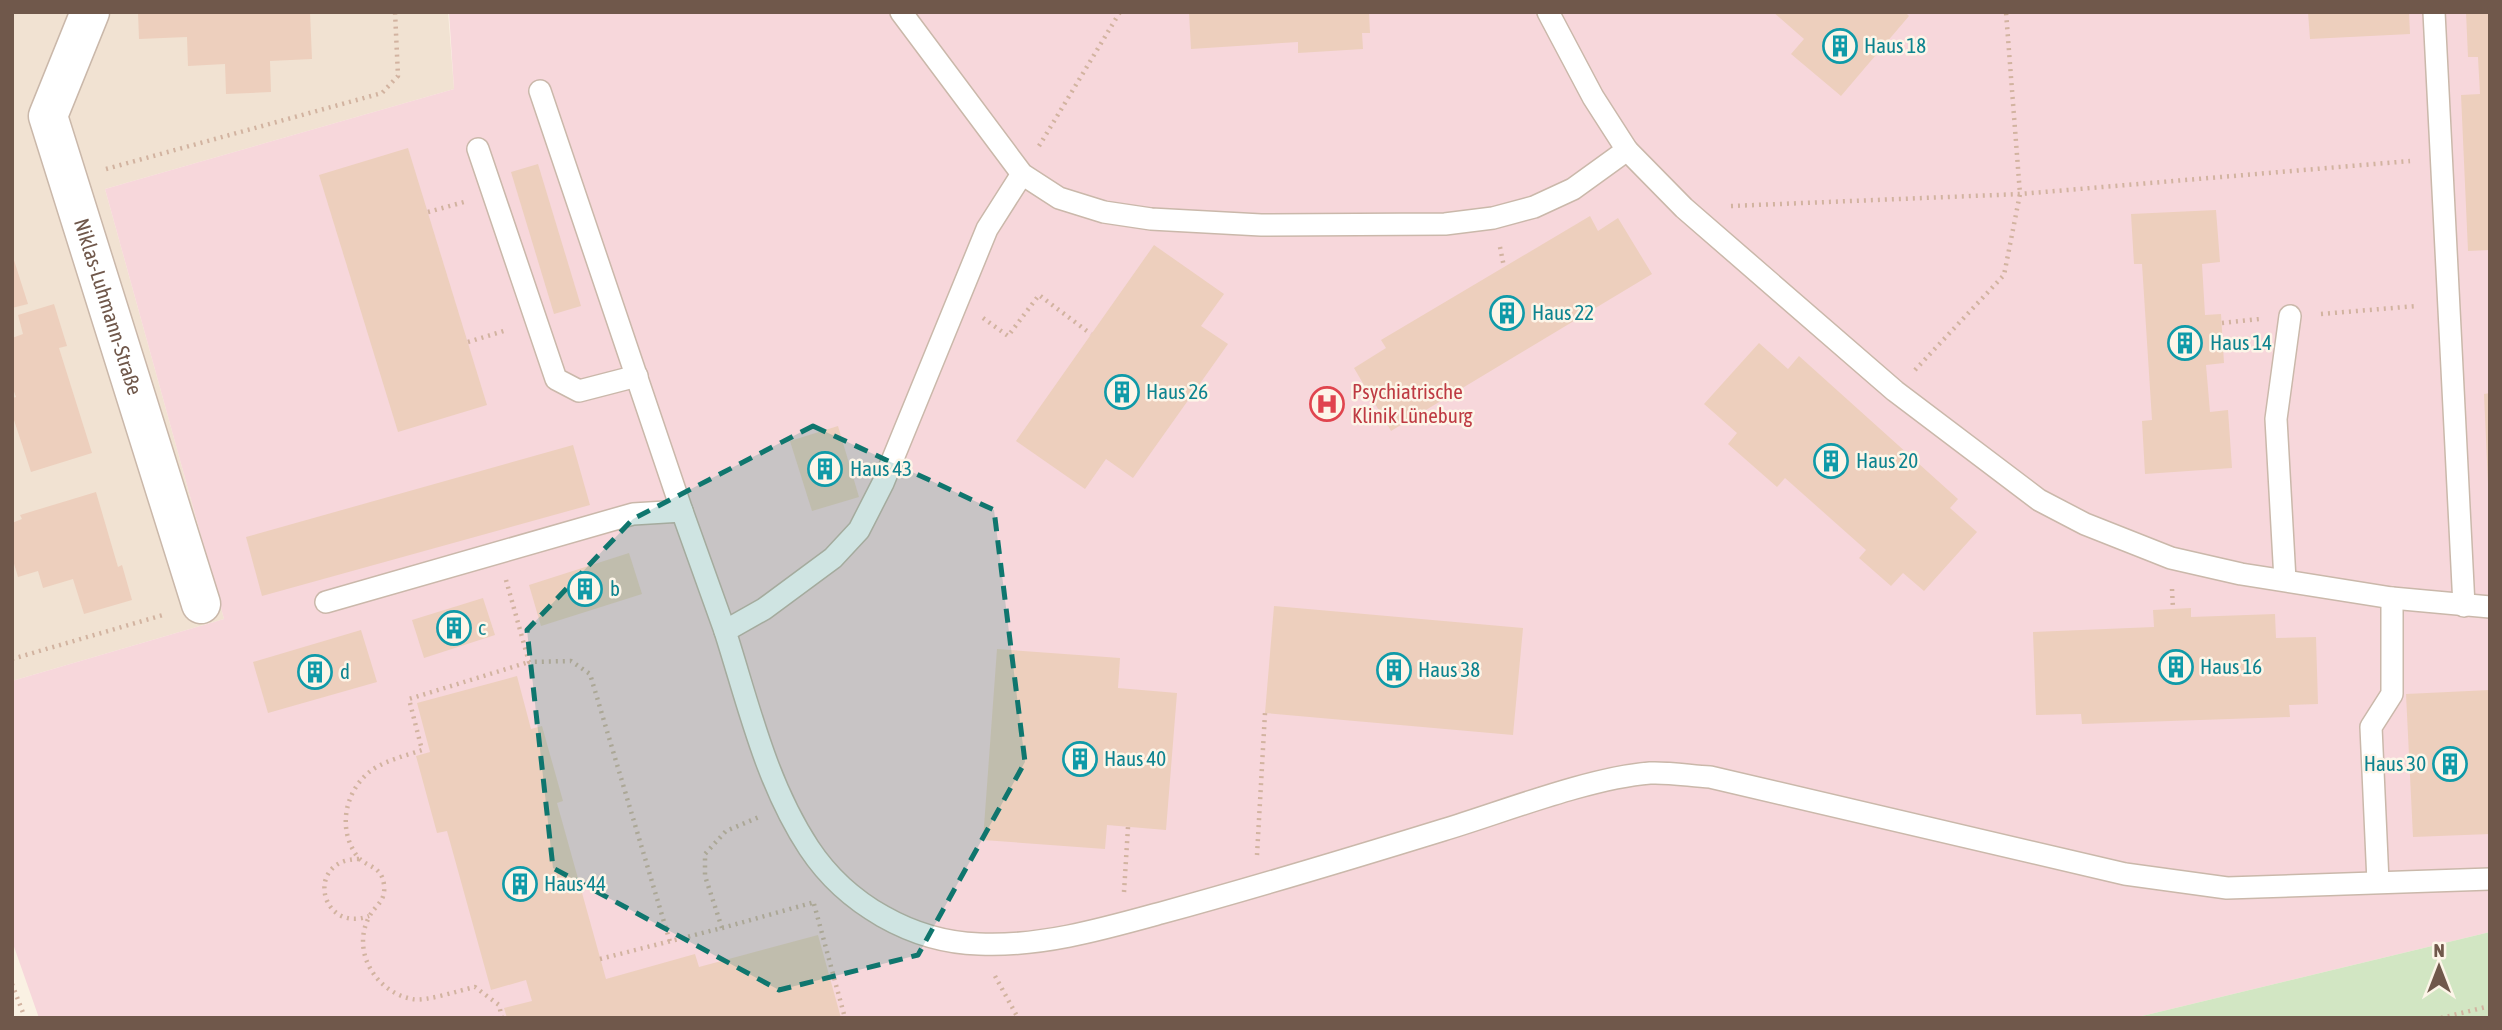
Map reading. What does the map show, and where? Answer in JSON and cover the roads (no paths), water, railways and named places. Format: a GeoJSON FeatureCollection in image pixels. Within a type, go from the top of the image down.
{"type":"FeatureCollection","features":[{"type":"Feature","properties":{"kind":"street","name":"Niklas-Luhmann-Straße"},"geometry":{"type":"LineString","coordinates":[[90,12],[48,116],[66,181],[201,604]]}},
{"type":"Feature","properties":{"kind":"lane"},"geometry":{"type":"LineString","coordinates":[[901,12],[1022,174],[1059,198],[1104,212],[1151,219],[1261,225],[1445,224],[1493,218],[1534,207],[1573,189],[1627,150]]}},
{"type":"Feature","properties":{"kind":"lane"},"geometry":{"type":"LineString","coordinates":[[1548,12],[1593,96],[1627,150],[1684,208],[1895,391],[2039,500],[2085,524],[2171,558],[2392,598],[2490,607]]}},
{"type":"Feature","properties":{"kind":"lane"},"geometry":{"type":"LineString","coordinates":[[2434,12],[2463,606]]}},
{"type":"Feature","properties":{"kind":"lane"},"geometry":{"type":"LineString","coordinates":[[540,91],[725,631],[770,771],[785,806],[810,849],[844,887],[867,906],[902,928],[939,939],[978,944],[1024,944],[1122,923],[1255,887],[1586,787],[1650,773],[1710,777],[2151,877],[2227,888],[2490,879]]}},
{"type":"Feature","properties":{"kind":"lane"},"geometry":{"type":"LineString","coordinates":[[478,149],[556,379],[579,391],[637,376]]}},
{"type":"Feature","properties":{"kind":"lane"},"geometry":{"type":"LineString","coordinates":[[725,631],[764,609],[833,558],[859,530],[883,483],[987,229],[1022,174]]}},
{"type":"Feature","properties":{"kind":"lane"},"geometry":{"type":"LineString","coordinates":[[2285,580],[2276,419],[2290,316]]}},
{"type":"Feature","properties":{"kind":"lane"},"geometry":{"type":"LineString","coordinates":[[326,602],[633,514],[682,511]]}},
{"type":"Feature","properties":{"kind":"lane"},"geometry":{"type":"LineString","coordinates":[[2378,882],[2371,727],[2392,694],[2392,598]]}},
{"type":"Feature","properties":{"kind":"place","name":"Haus 18"},"geometry":{"type":"Point","coordinates":[1840,46]}},
{"type":"Feature","properties":{"kind":"place","name":"Haus 22"},"geometry":{"type":"Point","coordinates":[1507,313]}},
{"type":"Feature","properties":{"kind":"place","name":"Haus 14"},"geometry":{"type":"Point","coordinates":[2185,343]}},
{"type":"Feature","properties":{"kind":"place","name":"Haus 26"},"geometry":{"type":"Point","coordinates":[1122,392]}},
{"type":"Feature","properties":{"kind":"place","name":"Psychiatrische Klinik Lüneburg"},"geometry":{"type":"Point","coordinates":[1327,404]}},
{"type":"Feature","properties":{"kind":"place","name":"Haus 20"},"geometry":{"type":"Point","coordinates":[1831,461]}},
{"type":"Feature","properties":{"kind":"place","name":"Haus 43"},"geometry":{"type":"Point","coordinates":[825,469]}},
{"type":"Feature","properties":{"kind":"place","name":"b"},"geometry":{"type":"Point","coordinates":[585,589]}},
{"type":"Feature","properties":{"kind":"place","name":"c"},"geometry":{"type":"Point","coordinates":[454,628]}},
{"type":"Feature","properties":{"kind":"place","name":"Haus 16"},"geometry":{"type":"Point","coordinates":[2176,667]}},
{"type":"Feature","properties":{"kind":"place","name":"Haus 38"},"geometry":{"type":"Point","coordinates":[1394,670]}},
{"type":"Feature","properties":{"kind":"place","name":"d"},"geometry":{"type":"Point","coordinates":[315,672]}},
{"type":"Feature","properties":{"kind":"place","name":"Haus 40"},"geometry":{"type":"Point","coordinates":[1080,759]}},
{"type":"Feature","properties":{"kind":"place","name":"Haus 30"},"geometry":{"type":"Point","coordinates":[2450,764]}},
{"type":"Feature","properties":{"kind":"place","name":"Haus 44"},"geometry":{"type":"Point","coordinates":[520,884]}}]}
